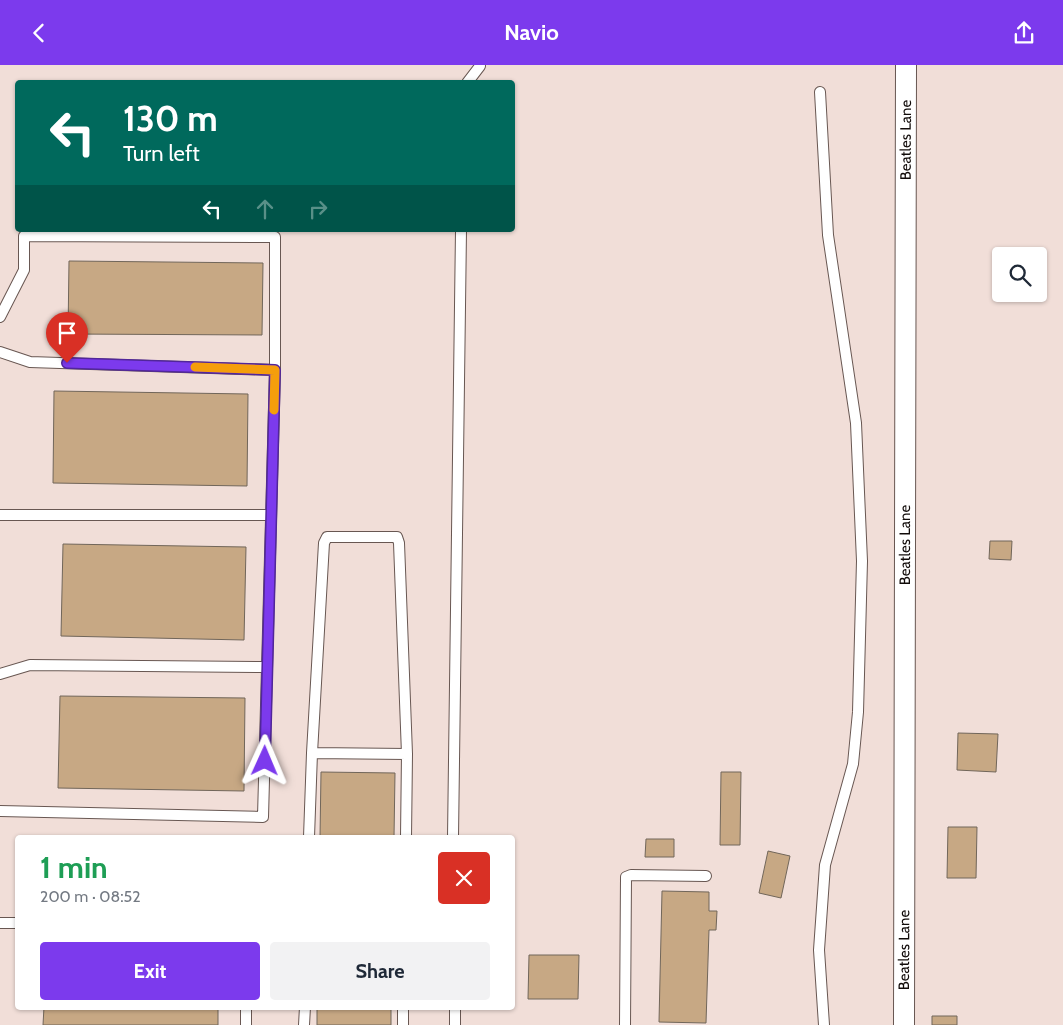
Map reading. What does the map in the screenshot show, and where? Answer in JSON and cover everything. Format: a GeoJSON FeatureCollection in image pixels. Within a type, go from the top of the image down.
{"type":"FeatureCollection","features":[{"type":"Feature","properties":{"kind":"street","name":"Beatles Lane"},"geometry":{"type":"LineString","coordinates":[[904,1025],[906,65]]}},
{"type":"Feature","properties":{"kind":"lane"},"geometry":{"type":"LineString","coordinates":[[469,80],[480,66]]}},
{"type":"Feature","properties":{"kind":"lane"},"geometry":{"type":"LineString","coordinates":[[820,92],[828,235],[856,423],[862,561],[858,712],[853,764],[826,865],[822,912],[819,950],[824,1025]]}},
{"type":"Feature","properties":{"kind":"lane"},"geometry":{"type":"LineString","coordinates":[[453,835],[461,232]]}},
{"type":"Feature","properties":{"kind":"lane"},"geometry":{"type":"LineString","coordinates":[[0,317],[24,270],[24,236],[275,237],[275,370],[263,817],[0,811]]}},
{"type":"Feature","properties":{"kind":"lane"},"geometry":{"type":"LineString","coordinates":[[0,352],[30,362],[275,370]]}},
{"type":"Feature","properties":{"kind":"lane"},"geometry":{"type":"LineString","coordinates":[[0,515],[271,515]]}},
{"type":"Feature","properties":{"kind":"lane"},"geometry":{"type":"LineString","coordinates":[[309,835],[324,543],[327,537],[397,537],[400,543],[407,754],[406,835]]}},
{"type":"Feature","properties":{"kind":"lane"},"geometry":{"type":"LineString","coordinates":[[0,674],[30,665],[267,667]]}},
{"type":"Feature","properties":{"kind":"lane"},"geometry":{"type":"LineString","coordinates":[[312,753],[407,754]]}},
{"type":"Feature","properties":{"kind":"lane"},"geometry":{"type":"LineString","coordinates":[[624,1025],[626,877],[631,875],[706,876]]}},
{"type":"Feature","properties":{"kind":"lane"},"geometry":{"type":"LineString","coordinates":[[0,923],[15,923]]}},
{"type":"Feature","properties":{"kind":"lane"},"geometry":{"type":"LineString","coordinates":[[246,1010],[246,1025]]}},
{"type":"Feature","properties":{"kind":"lane"},"geometry":{"type":"LineString","coordinates":[[304,1025],[305,1010]]}},
{"type":"Feature","properties":{"kind":"lane"},"geometry":{"type":"LineString","coordinates":[[403,1025],[404,1010]]}},
{"type":"Feature","properties":{"kind":"lane"},"geometry":{"type":"LineString","coordinates":[[455,1010],[455,1025]]}},
{"type":"Feature","properties":{"kind":"building"},"geometry":{"type":"Polygon","coordinates":[[[69,261],[263,263],[262,335],[68,334],[69,261]]]}},
{"type":"Feature","properties":{"kind":"building"},"geometry":{"type":"Polygon","coordinates":[[[54,391],[248,394],[247,486],[53,483],[54,391]]]}},
{"type":"Feature","properties":{"kind":"building"},"geometry":{"type":"Polygon","coordinates":[[[990,541],[1012,541],[1011,560],[989,559],[990,541]]]}},
{"type":"Feature","properties":{"kind":"building"},"geometry":{"type":"Polygon","coordinates":[[[63,544],[246,547],[244,640],[61,636],[63,544]]]}},
{"type":"Feature","properties":{"kind":"building"},"geometry":{"type":"Polygon","coordinates":[[[60,696],[245,698],[244,791],[58,788],[60,696]]]}},
{"type":"Feature","properties":{"kind":"building"},"geometry":{"type":"Polygon","coordinates":[[[958,733],[998,734],[996,772],[957,770],[958,733]]]}},
{"type":"Feature","properties":{"kind":"building"},"geometry":{"type":"Polygon","coordinates":[[[321,772],[395,773],[394,835],[320,835],[321,772]]]}},
{"type":"Feature","properties":{"kind":"building"},"geometry":{"type":"Polygon","coordinates":[[[721,772],[741,772],[740,845],[720,845],[721,772]]]}},
{"type":"Feature","properties":{"kind":"building"},"geometry":{"type":"Polygon","coordinates":[[[948,827],[977,827],[976,878],[947,878],[948,827]]]}},
{"type":"Feature","properties":{"kind":"building"},"geometry":{"type":"Polygon","coordinates":[[[646,839],[674,839],[674,857],[645,857],[646,839]]]}},
{"type":"Feature","properties":{"kind":"building"},"geometry":{"type":"Polygon","coordinates":[[[768,851],[790,856],[781,898],[759,893],[768,851]]]}},
{"type":"Feature","properties":{"kind":"building"},"geometry":{"type":"Polygon","coordinates":[[[662,891],[709,892],[709,911],[717,911],[716,930],[709,930],[706,1023],[659,1022],[662,891]]]}},
{"type":"Feature","properties":{"kind":"building"},"geometry":{"type":"Polygon","coordinates":[[[529,955],[579,955],[578,999],[528,999],[529,955]]]}},
{"type":"Feature","properties":{"kind":"building"},"geometry":{"type":"Polygon","coordinates":[[[44,1010],[218,1010],[218,1025],[43,1025],[44,1010]]]}},
{"type":"Feature","properties":{"kind":"building"},"geometry":{"type":"Polygon","coordinates":[[[317,1010],[391,1010],[391,1025],[317,1025],[317,1010]]]}},
{"type":"Feature","properties":{"kind":"building"},"geometry":{"type":"Polygon","coordinates":[[[932,1016],[957,1016],[957,1025],[932,1025],[932,1016]]]}},
{"type":"Feature","properties":{"kind":"slow traffic"},"geometry":{"type":"LineString","coordinates":[[195,367],[275,370],[274,410]]}},
{"type":"Feature","properties":{"kind":"route"},"geometry":{"type":"LineString","coordinates":[[67,363],[275,370],[265,761]]}}]}
